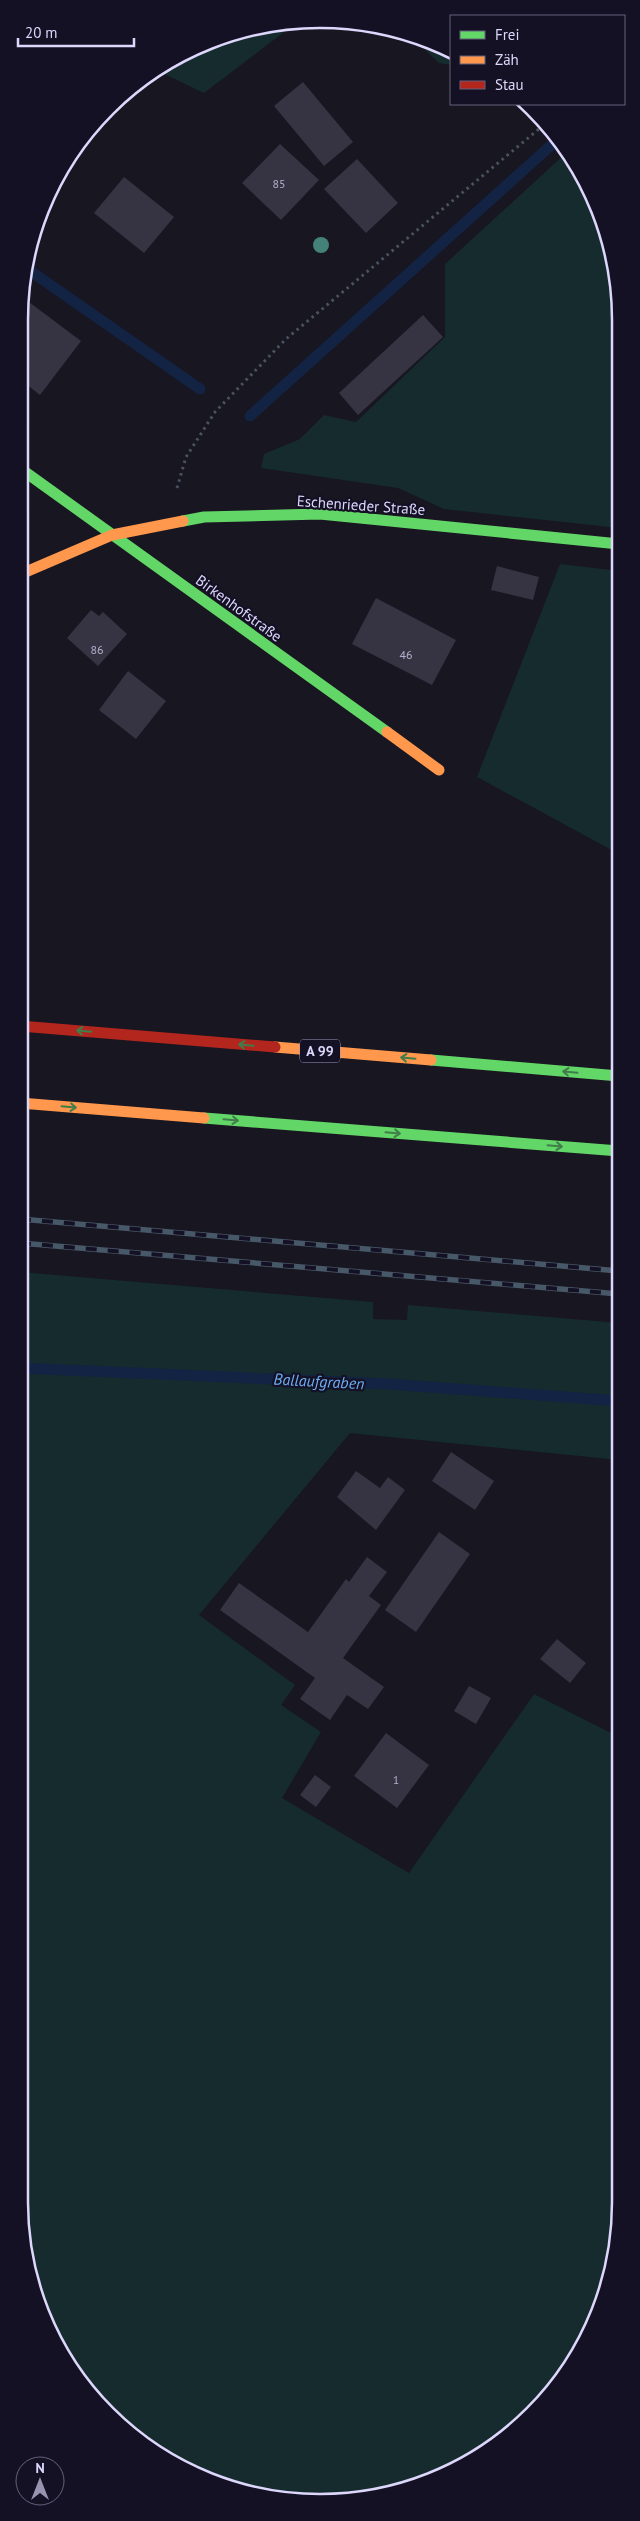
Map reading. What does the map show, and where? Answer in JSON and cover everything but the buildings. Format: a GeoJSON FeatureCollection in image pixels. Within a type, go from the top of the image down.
{"type":"FeatureCollection","features":[{"type":"Feature","properties":{"kind":"main road","name":"Birkenhofstraße"},"geometry":{"type":"LineString","coordinates":[[27,473],[439,770]]}},
{"type":"Feature","properties":{"kind":"main road","name":"Eschenrieder Straße"},"geometry":{"type":"LineString","coordinates":[[27,571],[112,535],[204,517],[320,514],[612,543]]}},
{"type":"Feature","properties":{"kind":"main road","name":"A 99"},"geometry":{"type":"LineString","coordinates":[[27,1027],[612,1075]]}},
{"type":"Feature","properties":{"kind":"main road"},"geometry":{"type":"LineString","coordinates":[[27,1104],[612,1150]]}},
{"type":"Feature","properties":{"kind":"path"},"geometry":{"type":"LineString","coordinates":[[167,523],[186,457],[215,412],[286,339],[541,128]]}},
{"type":"Feature","properties":{"kind":"green space"},"geometry":{"type":"Polygon","coordinates":[[[288,29],[204,93],[163,73],[191,58],[226,43],[244,37],[288,29]]]}},
{"type":"Feature","properties":{"kind":"green space"},"geometry":{"type":"Polygon","coordinates":[[[421,46],[450,59],[450,65],[439,63],[421,46]]]}},
{"type":"Feature","properties":{"kind":"green space"},"geometry":{"type":"Polygon","coordinates":[[[562,156],[582,191],[597,226],[603,244],[610,282],[612,301],[612,527],[444,509],[398,488],[261,468],[264,454],[300,439],[324,415],[356,422],[445,337],[445,264],[562,156]]]}},
{"type":"Feature","properties":{"kind":"green space"},"geometry":{"type":"Polygon","coordinates":[[[560,564],[612,570],[612,850],[477,777],[560,564]]]}},
{"type":"Feature","properties":{"kind":"green space"},"geometry":{"type":"Polygon","coordinates":[[[27,1273],[373,1302],[373,1319],[407,1320],[408,1305],[612,1322],[612,1459],[350,1433],[199,1615],[295,1685],[281,1705],[321,1732],[282,1798],[409,1873],[534,1694],[612,1733],[612,2220],[603,2277],[590,2313],[563,2364],[527,2408],[483,2444],[432,2471],[396,2484],[377,2488],[320,2494],[263,2488],[244,2484],[208,2471],[174,2454],[142,2433],[113,2408],[88,2379],[67,2347],[50,2313],[37,2277],[30,2239],[27,2201],[27,1273]]]}},
{"type":"Feature","properties":{"kind":"waterway"},"geometry":{"type":"LineString","coordinates":[[250,416],[553,144]]}},
{"type":"Feature","properties":{"kind":"waterway"},"geometry":{"type":"LineString","coordinates":[[32,272],[200,389]]}},
{"type":"Feature","properties":{"kind":"waterway","name":"Ballaufgraben"},"geometry":{"type":"LineString","coordinates":[[27,1368],[389,1384],[612,1400]]}},
{"type":"Feature","properties":{"kind":"railway"},"geometry":{"type":"LineString","coordinates":[[27,1220],[612,1270]]}},
{"type":"Feature","properties":{"kind":"railway"},"geometry":{"type":"LineString","coordinates":[[27,1244],[612,1293]]}},
{"type":"Feature","properties":{"kind":"traffic: fast"},"geometry":{"type":"LineString","coordinates":[[27,473],[387,732]]}},
{"type":"Feature","properties":{"kind":"traffic: fast"},"geometry":{"type":"LineString","coordinates":[[183,521],[204,517],[320,514],[612,543]]}},
{"type":"Feature","properties":{"kind":"traffic: fast"},"geometry":{"type":"LineString","coordinates":[[431,1060],[612,1075]]}},
{"type":"Feature","properties":{"kind":"traffic: fast"},"geometry":{"type":"LineString","coordinates":[[204,1118],[612,1150]]}},
{"type":"Feature","properties":{"kind":"traffic: slow"},"geometry":{"type":"LineString","coordinates":[[27,571],[112,535],[183,521]]}},
{"type":"Feature","properties":{"kind":"traffic: slow"},"geometry":{"type":"LineString","coordinates":[[387,732],[439,770]]}},
{"type":"Feature","properties":{"kind":"traffic: slow"},"geometry":{"type":"LineString","coordinates":[[275,1047],[431,1060]]}},
{"type":"Feature","properties":{"kind":"traffic: slow"},"geometry":{"type":"LineString","coordinates":[[27,1104],[204,1118]]}},
{"type":"Feature","properties":{"kind":"traffic: jam"},"geometry":{"type":"LineString","coordinates":[[27,1027],[275,1047]]}}]}
